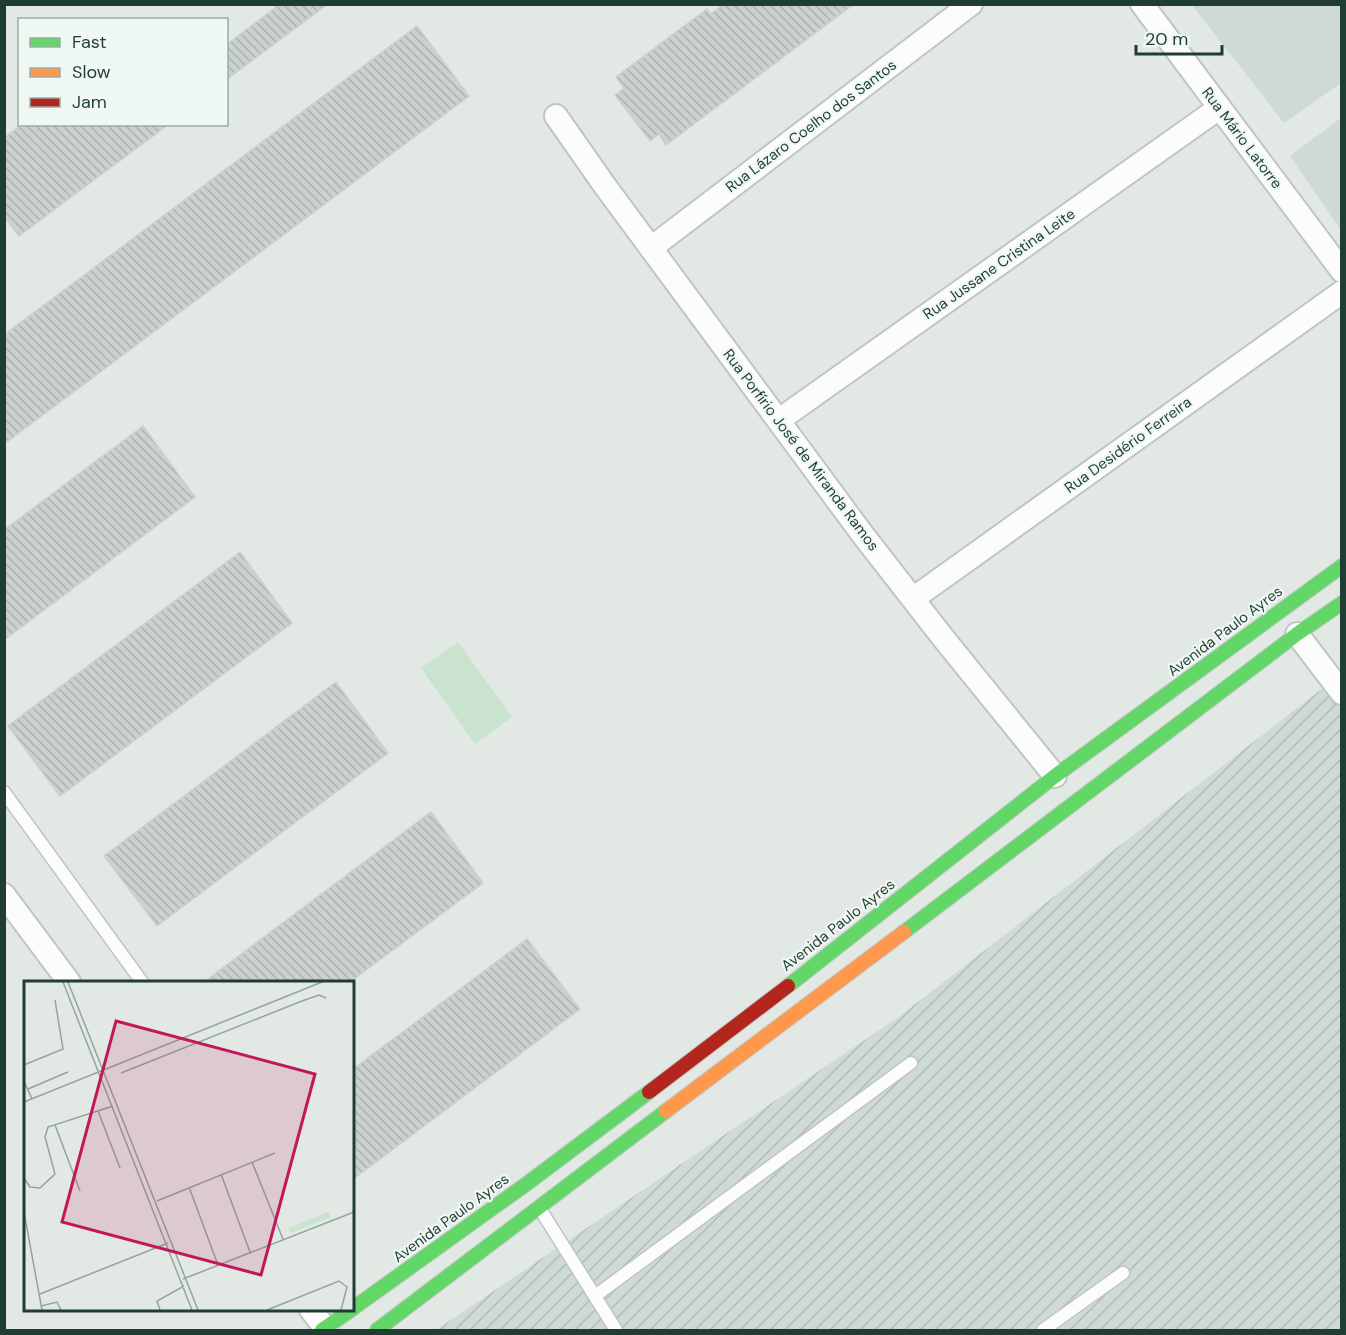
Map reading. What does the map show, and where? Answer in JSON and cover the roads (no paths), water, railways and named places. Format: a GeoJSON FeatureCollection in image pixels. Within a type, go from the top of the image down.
{"type":"FeatureCollection","features":[{"type":"Feature","properties":{"kind":"main road","name":"Avenida Paulo Ayres"},"geometry":{"type":"LineString","coordinates":[[354,1308],[522,1187],[1057,789],[1341,566]]}},
{"type":"Feature","properties":{"kind":"main road"},"geometry":{"type":"LineString","coordinates":[[378,1330],[1341,603]]}},
{"type":"Feature","properties":{"kind":"main road"},"geometry":{"type":"LineString","coordinates":[[1017,848],[1051,812],[1057,789]]}},
{"type":"Feature","properties":{"kind":"main road"},"geometry":{"type":"LineString","coordinates":[[522,1187],[539,1208]]}},
{"type":"Feature","properties":{"kind":"main road","name":"Avenida Paulo Ayres"},"geometry":{"type":"LineString","coordinates":[[325,1330],[349,1311]]}},
{"type":"Feature","properties":{"kind":"street","name":"Rua Lázaro Coelho dos Santos"},"geometry":{"type":"LineString","coordinates":[[651,248],[971,4]]}},
{"type":"Feature","properties":{"kind":"street","name":"Rua Mário Latorre"},"geometry":{"type":"LineString","coordinates":[[1142,4],[1341,271]]}},
{"type":"Feature","properties":{"kind":"street","name":"Rua Jussane Cristina Leite"},"geometry":{"type":"LineString","coordinates":[[779,420],[1219,108]]}},
{"type":"Feature","properties":{"kind":"street","name":"Rua Porfírio José de Miranda Ramos"},"geometry":{"type":"LineString","coordinates":[[556,116],[863,535],[914,598],[1057,789]]}},
{"type":"Feature","properties":{"kind":"street","name":"Rua Desidério Ferreira"},"geometry":{"type":"LineString","coordinates":[[914,598],[1341,292]]}},
{"type":"Feature","properties":{"kind":"street"},"geometry":{"type":"LineString","coordinates":[[1297,634],[1341,693]]}},
{"type":"Feature","properties":{"kind":"street"},"geometry":{"type":"LineString","coordinates":[[4,896],[68,981]]}},
{"type":"Feature","properties":{"kind":"street"},"geometry":{"type":"LineString","coordinates":[[312,1311],[325,1330]]}},
{"type":"Feature","properties":{"kind":"lane"},"geometry":{"type":"LineString","coordinates":[[4,792],[141,981]]}},
{"type":"Feature","properties":{"kind":"lane"},"geometry":{"type":"LineString","coordinates":[[595,1296],[912,1063]]}},
{"type":"Feature","properties":{"kind":"lane"},"geometry":{"type":"LineString","coordinates":[[539,1208],[616,1330]]}},
{"type":"Feature","properties":{"kind":"lane"},"geometry":{"type":"LineString","coordinates":[[1043,1330],[1123,1273]]}}]}
